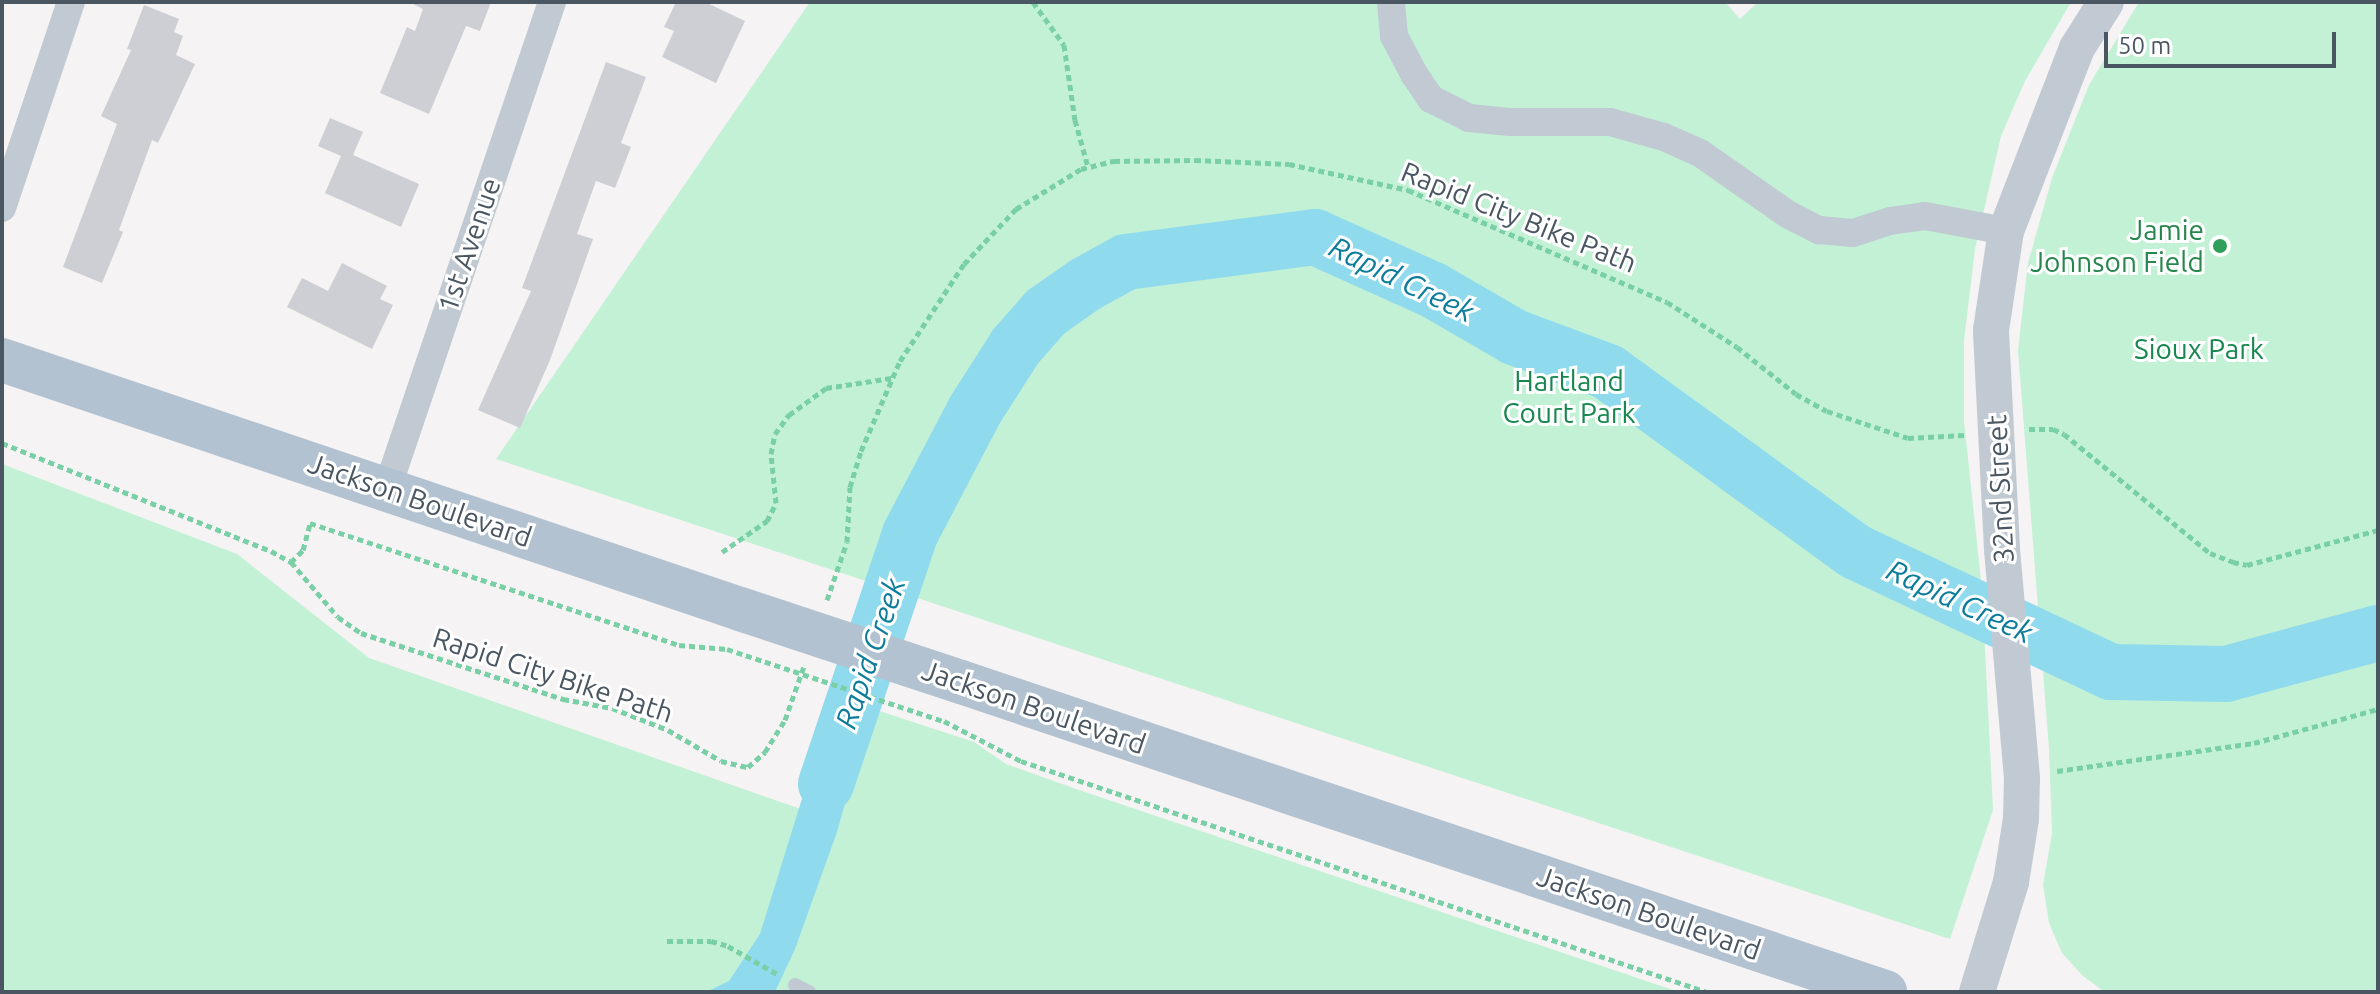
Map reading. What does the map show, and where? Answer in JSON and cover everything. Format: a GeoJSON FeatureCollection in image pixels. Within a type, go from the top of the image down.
{"type":"FeatureCollection","features":[{"type":"Feature","properties":{"kind":"main road","name":"Jackson Boulevard"},"geometry":{"type":"LineString","coordinates":[[2,360],[387,489],[734,629],[953,701],[1885,992]]}},
{"type":"Feature","properties":{"kind":"street"},"geometry":{"type":"LineString","coordinates":[[2,208],[71,2]]}},
{"type":"Feature","properties":{"kind":"street","name":"1st Avenue"},"geometry":{"type":"LineString","coordinates":[[387,489],[552,2]]}},
{"type":"Feature","properties":{"kind":"street"},"geometry":{"type":"LineString","coordinates":[[1391,2],[1394,36],[1414,74],[1431,99],[1469,118],[1510,122],[1610,122],[1664,137],[1700,153],[1789,215],[1819,230],[1853,233],[1890,221],[1925,216],[2006,231]]}},
{"type":"Feature","properties":{"kind":"street","name":"32nd Street"},"geometry":{"type":"LineString","coordinates":[[1977,992],[2011,882],[2019,841],[2022,778],[2002,549],[1991,330],[2006,231],[2077,48],[2106,2]]}},
{"type":"Feature","properties":{"kind":"path"},"geometry":{"type":"LineString","coordinates":[[1033,2],[1064,45],[1075,120],[1088,167]]}},
{"type":"Feature","properties":{"kind":"path","name":"Rapid City Bike Path"},"geometry":{"type":"LineString","coordinates":[[822,614],[847,542],[850,487],[861,451],[892,378],[950,285],[986,239],[1016,209],[1052,184],[1088,167],[1151,159],[1289,164],[1408,190],[1667,302],[1737,347],[1796,394],[1853,423],[1908,438],[2053,429],[2064,434],[2210,553],[2233,562],[2247,565],[2378,530]]}},
{"type":"Feature","properties":{"kind":"path"},"geometry":{"type":"LineString","coordinates":[[722,552],[767,521],[776,503],[771,454],[775,434],[789,415],[826,388],[892,378]]}},
{"type":"Feature","properties":{"kind":"path","name":"Rapid City Bike Path"},"geometry":{"type":"LineString","coordinates":[[2,443],[252,541],[291,562],[338,617],[361,633],[563,699],[612,708],[668,730],[721,761],[748,767],[765,752],[785,720],[808,657]]}},
{"type":"Feature","properties":{"kind":"path"},"geometry":{"type":"LineString","coordinates":[[291,562],[303,550],[310,523],[679,645],[734,629],[953,701],[1021,761],[1707,992]]}},
{"type":"Feature","properties":{"kind":"path"},"geometry":{"type":"LineString","coordinates":[[2057,771],[2254,743],[2378,709]]}},
{"type":"Feature","properties":{"kind":"path"},"geometry":{"type":"LineString","coordinates":[[667,941],[711,941],[728,946],[802,988]]}},
{"type":"Feature","properties":{"kind":"green space","name":"Hartland Court Park"},"geometry":{"type":"Polygon","coordinates":[[[810,2],[1725,2],[1740,19],[1758,2],[2071,2],[2025,81],[2001,136],[1975,249],[1964,341],[1964,421],[1982,590],[1993,810],[1950,939],[496,459],[810,2]]]}},
{"type":"Feature","properties":{"kind":"green space","name":"Sioux Park"},"geometry":{"type":"Polygon","coordinates":[[[2139,2],[2378,2],[2378,992],[2105,992],[2083,976],[2062,953],[2049,923],[2043,885],[2052,833],[2049,749],[2018,350],[2028,263],[2052,178],[2089,85],[2139,2]]]}},
{"type":"Feature","properties":{"kind":"green space"},"geometry":{"type":"Polygon","coordinates":[[[2,464],[237,554],[369,658],[815,814],[855,703],[974,742],[1006,764],[1076,789],[1679,992],[2,992],[2,464]]]}},
{"type":"Feature","properties":{"kind":"water"},"geometry":{"type":"Polygon","coordinates":[[[831,705],[869,718],[837,832],[795,949],[775,992],[706,992],[729,981],[760,934],[831,705]]]}},
{"type":"Feature","properties":{"kind":"building"},"geometry":{"type":"Polygon","coordinates":[[[409,2],[491,2],[480,31],[466,26],[429,114],[380,93],[407,27],[415,31],[423,9],[409,2]]]}},
{"type":"Feature","properties":{"kind":"building"},"geometry":{"type":"Polygon","coordinates":[[[676,2],[705,2],[745,21],[716,83],[662,57],[674,31],[664,27],[676,2]]]}},
{"type":"Feature","properties":{"kind":"building"},"geometry":{"type":"Polygon","coordinates":[[[144,5],[179,19],[174,32],[183,36],[176,55],[195,64],[158,143],[152,140],[119,230],[123,232],[102,283],[63,267],[117,124],[101,116],[131,50],[127,49],[144,5]]]}},
{"type":"Feature","properties":{"kind":"building"},"geometry":{"type":"Polygon","coordinates":[[[606,62],[646,77],[621,143],[631,147],[615,188],[596,181],[577,234],[593,239],[550,360],[520,428],[478,410],[531,291],[522,288],[606,62]]]}},
{"type":"Feature","properties":{"kind":"building"},"geometry":{"type":"Polygon","coordinates":[[[330,118],[363,132],[353,155],[419,184],[401,227],[325,193],[341,156],[318,146],[330,118]]]}},
{"type":"Feature","properties":{"kind":"building"},"geometry":{"type":"Polygon","coordinates":[[[342,263],[387,286],[380,299],[393,305],[372,349],[287,307],[302,278],[328,291],[342,263]]]}},
{"type":"Feature","properties":{"kind":"waterway","name":"Rapid Creek"},"geometry":{"type":"LineString","coordinates":[[826,784],[910,534],[975,410],[1016,346],[1046,312],[1086,284],[1126,262],[1315,237],[1433,290],[1514,337],[1608,372],[1856,552],[2111,672],[2226,674],[2378,633]]}},
{"type":"Feature","properties":{"kind":"place","name":"Jamie Johnson Field"},"geometry":{"type":"Point","coordinates":[2220,246]}}]}
